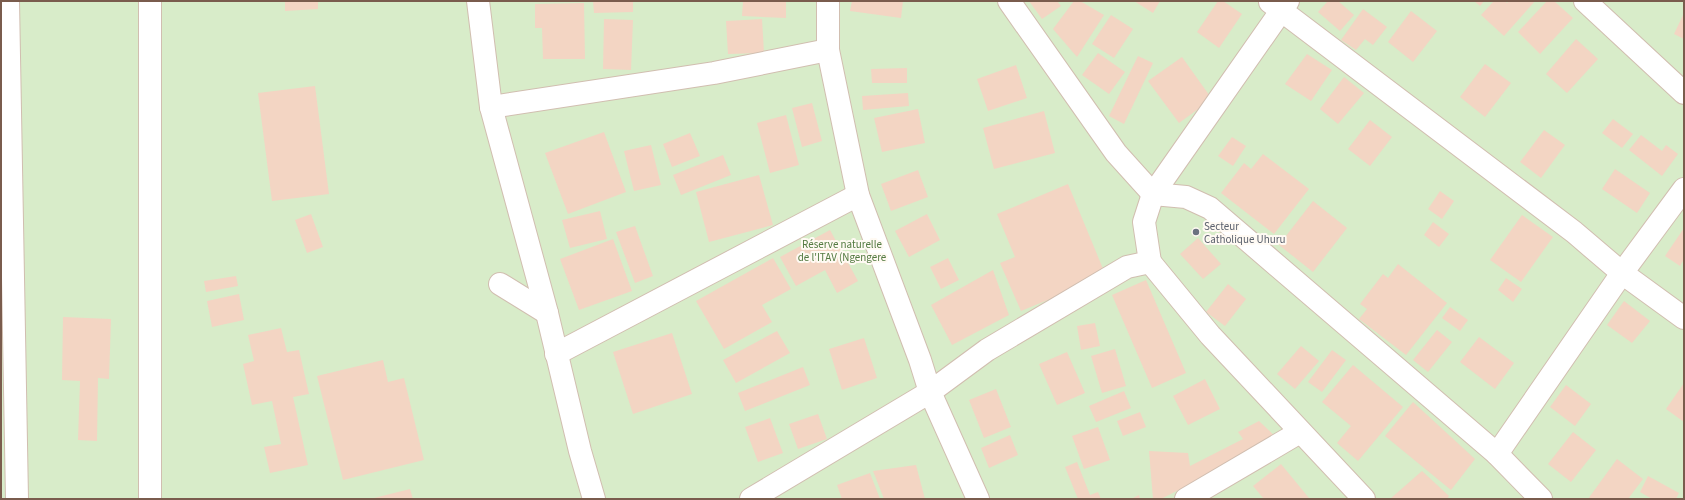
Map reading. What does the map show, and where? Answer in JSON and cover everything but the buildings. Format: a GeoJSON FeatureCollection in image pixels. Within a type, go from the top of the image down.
{"type":"FeatureCollection","features":[{"type":"Feature","properties":{"kind":"street"},"geometry":{"type":"LineString","coordinates":[[8,1],[17,499]]}},
{"type":"Feature","properties":{"kind":"street"},"geometry":{"type":"LineString","coordinates":[[150,1],[150,499]]}},
{"type":"Feature","properties":{"kind":"street"},"geometry":{"type":"LineString","coordinates":[[478,1],[491,107],[547,313],[580,451],[594,499]]}},
{"type":"Feature","properties":{"kind":"street"},"geometry":{"type":"LineString","coordinates":[[828,1],[828,50],[858,195],[920,360],[930,392],[978,499]]}},
{"type":"Feature","properties":{"kind":"street"},"geometry":{"type":"LineString","coordinates":[[1009,1],[1116,153],[1153,194],[1186,197],[1210,208],[1238,234],[1497,454],[1541,499]]}},
{"type":"Feature","properties":{"kind":"street"},"geometry":{"type":"LineString","coordinates":[[1586,1],[1684,93]]}},
{"type":"Feature","properties":{"kind":"street"},"geometry":{"type":"LineString","coordinates":[[1364,499],[1210,335],[1150,262],[1144,222],[1153,194],[1280,4],[1574,232],[1622,274],[1684,318]]}},
{"type":"Feature","properties":{"kind":"street"},"geometry":{"type":"LineString","coordinates":[[491,107],[714,73],[828,50]]}},
{"type":"Feature","properties":{"kind":"street"},"geometry":{"type":"LineString","coordinates":[[1497,454],[1622,274],[1684,189]]}},
{"type":"Feature","properties":{"kind":"street"},"geometry":{"type":"LineString","coordinates":[[556,354],[858,195]]}},
{"type":"Feature","properties":{"kind":"street"},"geometry":{"type":"LineString","coordinates":[[751,499],[930,392],[993,346],[1127,267],[1150,262]]}},
{"type":"Feature","properties":{"kind":"street"},"geometry":{"type":"LineString","coordinates":[[500,284],[547,313]]}},
{"type":"Feature","properties":{"kind":"street"},"geometry":{"type":"LineString","coordinates":[[1186,499],[1300,432]]}},
{"type":"Feature","properties":{"kind":"green space","name":"Réserve naturelle de l'ITAV (Ngengere"},"geometry":{"type":"Polygon","coordinates":[[[1,1],[1684,1],[1684,499],[1,499],[1,1]]]}},
{"type":"Feature","properties":{"kind":"place","name":"Secteur Catholique Uhuru"},"geometry":{"type":"Point","coordinates":[1196,232]}}]}
